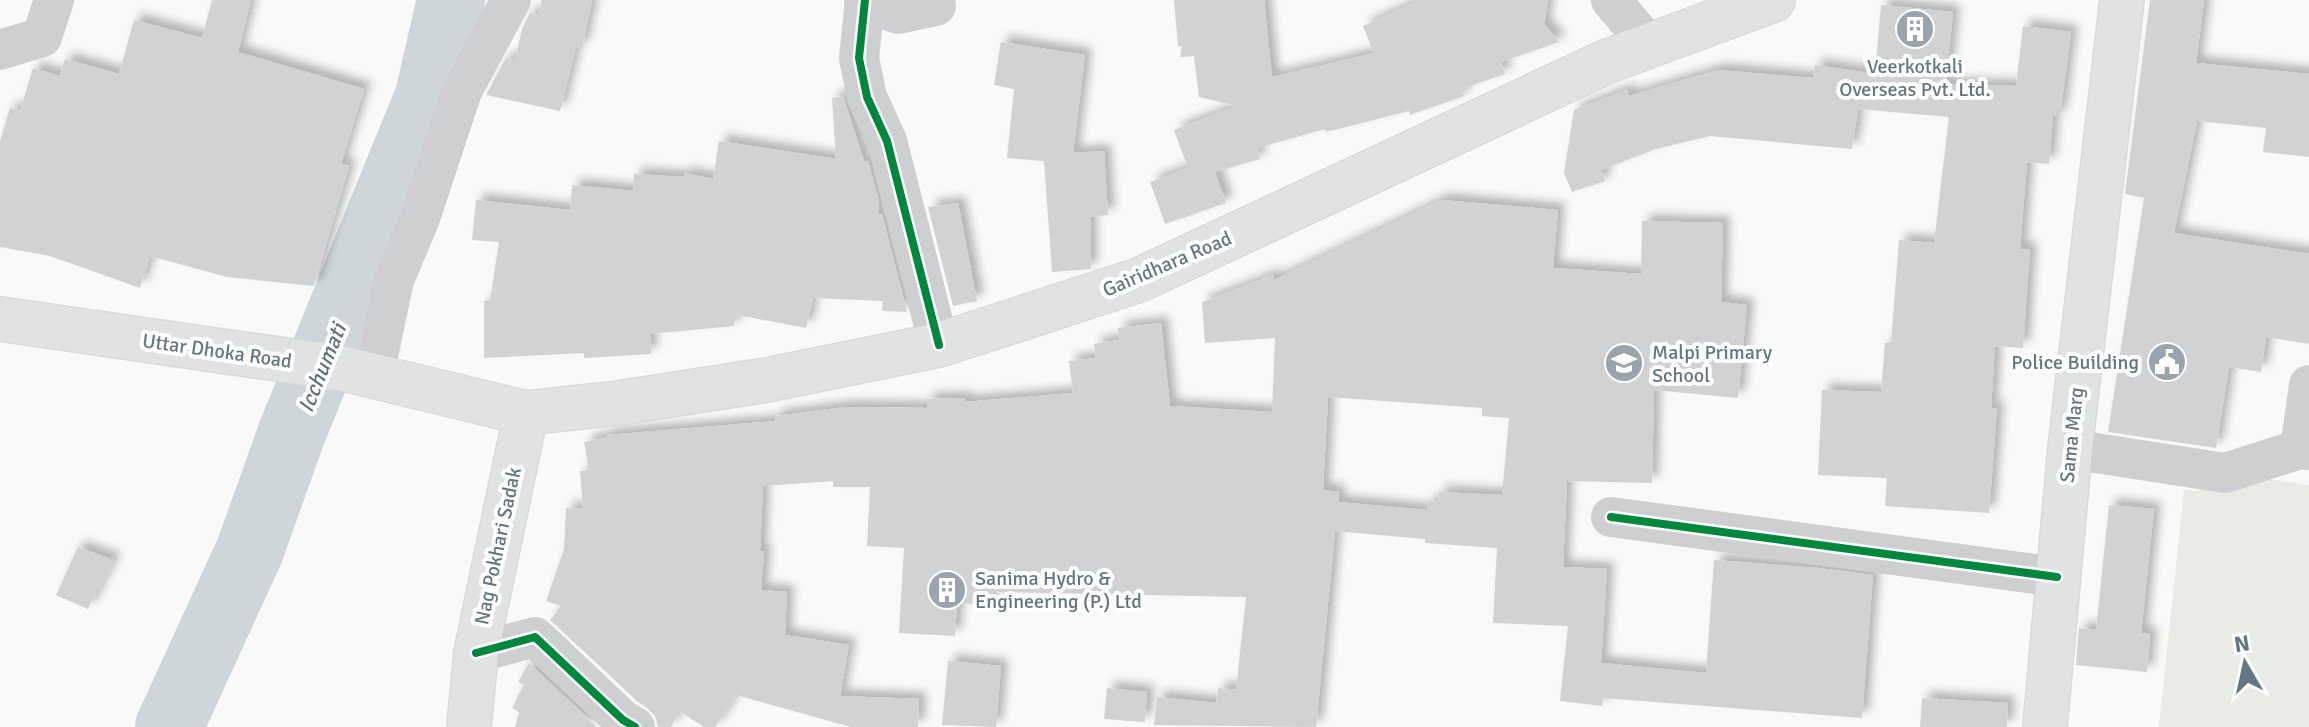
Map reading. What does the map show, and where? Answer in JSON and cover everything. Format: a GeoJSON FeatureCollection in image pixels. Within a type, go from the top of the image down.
{"type":"FeatureCollection","features":[{"type":"Feature","properties":{"kind":"main road","name":"Gairidhara Road"},"geometry":{"type":"LineString","coordinates":[[526,413],[618,403],[767,380],[939,345],[1139,280],[1517,103],[1649,45],[1773,0]]}},
{"type":"Feature","properties":{"kind":"main road","name":"Sama Marg"},"geometry":{"type":"LineString","coordinates":[[2045,727],[2070,449],[2122,0]]}},
{"type":"Feature","properties":{"kind":"main road","name":"Uttar Dhoka Road"},"geometry":{"type":"LineString","coordinates":[[0,319],[357,371],[526,413]]}},
{"type":"Feature","properties":{"kind":"main road","name":"Nag Pokhari Sadak"},"geometry":{"type":"LineString","coordinates":[[469,727],[476,653],[526,413]]}},
{"type":"Feature","properties":{"kind":"street"},"geometry":{"type":"LineString","coordinates":[[0,50],[42,37],[54,0]]}},
{"type":"Feature","properties":{"kind":"street"},"geometry":{"type":"LineString","coordinates":[[357,371],[420,218],[462,91],[511,0]]}},
{"type":"Feature","properties":{"kind":"street"},"geometry":{"type":"LineString","coordinates":[[1611,0],[1649,45]]}},
{"type":"Feature","properties":{"kind":"street"},"geometry":{"type":"LineString","coordinates":[[936,6],[898,14],[864,1],[859,58],[867,97],[887,141],[939,345]]}},
{"type":"Feature","properties":{"kind":"street"},"geometry":{"type":"LineString","coordinates":[[2070,449],[2225,473],[2304,449],[2309,385]]}},
{"type":"Feature","properties":{"kind":"street"},"geometry":{"type":"LineString","coordinates":[[1611,517],[2057,577]]}},
{"type":"Feature","properties":{"kind":"street"},"geometry":{"type":"LineString","coordinates":[[476,653],[535,637],[623,720],[635,727]]}},
{"type":"Feature","properties":{"kind":"shaded area"},"geometry":{"type":"Polygon","coordinates":[[[2261,478],[2309,485],[2309,727],[2159,727],[2184,490],[2197,491],[2261,478]]]}},
{"type":"Feature","properties":{"kind":"building"},"geometry":{"type":"Polygon","coordinates":[[[212,0],[251,0],[238,52],[364,89],[341,164],[349,166],[314,286],[227,277],[150,256],[140,288],[50,256],[0,247],[0,141],[10,108],[20,111],[33,68],[60,76],[65,59],[119,74],[134,20],[202,38],[212,0]]]}},
{"type":"Feature","properties":{"kind":"building"},"geometry":{"type":"Polygon","coordinates":[[[542,0],[592,0],[582,48],[576,47],[560,111],[486,95],[506,58],[515,60],[522,29],[530,13],[539,15],[542,0]]]}},
{"type":"Feature","properties":{"kind":"building"},"geometry":{"type":"Polygon","coordinates":[[[1174,0],[1264,0],[1272,77],[1374,53],[1363,26],[1421,0],[1548,0],[1544,24],[1559,42],[1501,62],[1505,74],[1461,89],[1464,96],[1410,115],[1409,111],[1326,132],[1325,129],[1257,148],[1260,159],[1215,172],[1226,203],[1165,224],[1150,182],[1188,168],[1174,130],[1237,106],[1199,97],[1194,56],[1180,57],[1182,47],[1178,46],[1174,0]]]}},
{"type":"Feature","properties":{"kind":"building"},"geometry":{"type":"Polygon","coordinates":[[[2150,0],[2204,0],[2196,63],[2309,74],[2309,157],[2263,152],[2266,128],[2197,121],[2174,233],[2309,254],[2309,344],[2266,337],[2261,372],[2229,367],[2216,448],[2108,432],[2144,198],[2125,194],[2150,0]]]}},
{"type":"Feature","properties":{"kind":"building"},"geometry":{"type":"Polygon","coordinates":[[[1881,5],[1953,12],[1946,84],[2016,86],[2023,26],[2071,32],[2060,116],[2053,116],[2049,164],[2027,162],[2020,249],[2030,249],[2023,348],[1995,346],[1991,408],[1997,408],[1989,513],[1885,506],[1887,478],[1818,475],[1822,390],[1881,392],[1885,343],[1891,343],[1899,240],[1934,243],[1949,117],[1858,109],[1852,149],[1710,136],[1656,149],[1601,170],[1605,181],[1572,192],[1564,173],[1574,110],[1627,90],[1629,96],[1718,70],[1813,78],[1815,65],[1875,74],[1881,5]]]}},
{"type":"Feature","properties":{"kind":"building"},"geometry":{"type":"Polygon","coordinates":[[[1001,42],[1085,55],[1073,153],[1104,151],[1108,215],[1090,217],[1091,269],[1052,272],[1044,161],[1007,158],[1014,89],[994,85],[1001,42]]]}},
{"type":"Feature","properties":{"kind":"building"},"geometry":{"type":"Polygon","coordinates":[[[843,96],[864,161],[868,161],[879,202],[878,214],[882,214],[907,312],[882,311],[883,301],[813,298],[806,328],[737,315],[734,326],[650,334],[651,354],[584,358],[584,353],[484,358],[484,301],[490,301],[499,242],[472,240],[476,200],[570,210],[572,185],[633,191],[634,174],[684,177],[684,173],[713,179],[719,141],[836,159],[832,98],[843,96]]]}},
{"type":"Feature","properties":{"kind":"building"},"geometry":{"type":"Polygon","coordinates":[[[1442,200],[1558,210],[1553,268],[1641,274],[1642,221],[1723,223],[1721,302],[1747,305],[1738,398],[1654,390],[1652,483],[1567,481],[1563,567],[1607,569],[1601,663],[1706,673],[1714,560],[1873,575],[1862,718],[1603,698],[1602,706],[1560,701],[1568,626],[1493,623],[1497,548],[1425,543],[1425,539],[1335,531],[1316,727],[1154,725],[1157,697],[1216,703],[1218,688],[1236,690],[1246,597],[993,592],[992,605],[957,603],[955,636],[899,633],[904,548],[867,546],[870,487],[833,487],[833,481],[763,486],[761,590],[787,592],[785,635],[849,645],[840,696],[919,699],[918,727],[851,727],[736,695],[715,727],[704,727],[679,711],[671,727],[658,727],[655,716],[647,708],[550,620],[561,606],[546,601],[564,549],[566,508],[583,509],[580,471],[589,471],[584,442],[607,435],[776,421],[775,416],[846,407],[927,408],[927,399],[965,398],[965,402],[1073,393],[1069,361],[1096,358],[1094,344],[1119,340],[1118,328],[1161,323],[1170,406],[1272,412],[1275,338],[1205,343],[1202,302],[1273,275],[1274,280],[1442,200]],[[1328,397],[1323,490],[1339,492],[1338,502],[1427,510],[1428,501],[1438,502],[1439,492],[1502,495],[1509,418],[1482,416],[1482,408],[1328,397]]]}},
{"type":"Feature","properties":{"kind":"building"},"geometry":{"type":"Polygon","coordinates":[[[958,203],[977,301],[953,306],[928,207],[958,203]]]}},
{"type":"Feature","properties":{"kind":"building"},"geometry":{"type":"Polygon","coordinates":[[[2109,505],[2154,509],[2141,633],[2150,634],[2147,672],[2076,665],[2079,628],[2096,630],[2109,505]]]}},
{"type":"Feature","properties":{"kind":"building"},"geometry":{"type":"Polygon","coordinates":[[[78,547],[114,560],[88,609],[56,595],[78,547]]]}},
{"type":"Feature","properties":{"kind":"building"},"geometry":{"type":"Polygon","coordinates":[[[948,661],[1001,666],[996,727],[942,725],[948,661]]]}},
{"type":"Feature","properties":{"kind":"building"},"geometry":{"type":"Polygon","coordinates":[[[529,663],[597,727],[515,727],[519,712],[512,708],[524,685],[518,682],[529,663]]]}},
{"type":"Feature","properties":{"kind":"building"},"geometry":{"type":"Polygon","coordinates":[[[1107,688],[1147,692],[1145,722],[1104,719],[1107,688]]]}},
{"type":"Feature","properties":{"kind":"building"},"geometry":{"type":"Polygon","coordinates":[[[1922,698],[2008,703],[2007,727],[1920,727],[1922,698]]]}},
{"type":"Feature","properties":{"kind":"waterway","name":"Icchumati"},"geometry":{"type":"LineString","coordinates":[[169,727],[250,550],[291,435],[429,96],[451,0]]}},
{"type":"Feature","properties":{"kind":"cycle path"},"geometry":{"type":"LineString","coordinates":[[865,0],[859,58],[867,97],[887,141],[939,345]]}},
{"type":"Feature","properties":{"kind":"cycle path"},"geometry":{"type":"LineString","coordinates":[[1611,517],[2057,577]]}},
{"type":"Feature","properties":{"kind":"cycle path"},"geometry":{"type":"LineString","coordinates":[[476,653],[535,637],[623,720],[635,727]]}},
{"type":"Feature","properties":{"kind":"place","name":"Veerkotkali Overseas Pvt. Ltd."},"geometry":{"type":"Point","coordinates":[1915,29]}},
{"type":"Feature","properties":{"kind":"place","name":"Police Building"},"geometry":{"type":"Point","coordinates":[2167,362]}},
{"type":"Feature","properties":{"kind":"place","name":"Malpi Primary School"},"geometry":{"type":"Point","coordinates":[1624,363]}},
{"type":"Feature","properties":{"kind":"place","name":"Sanima Hydro & Engineering (P.) Ltd"},"geometry":{"type":"Point","coordinates":[947,590]}}]}
